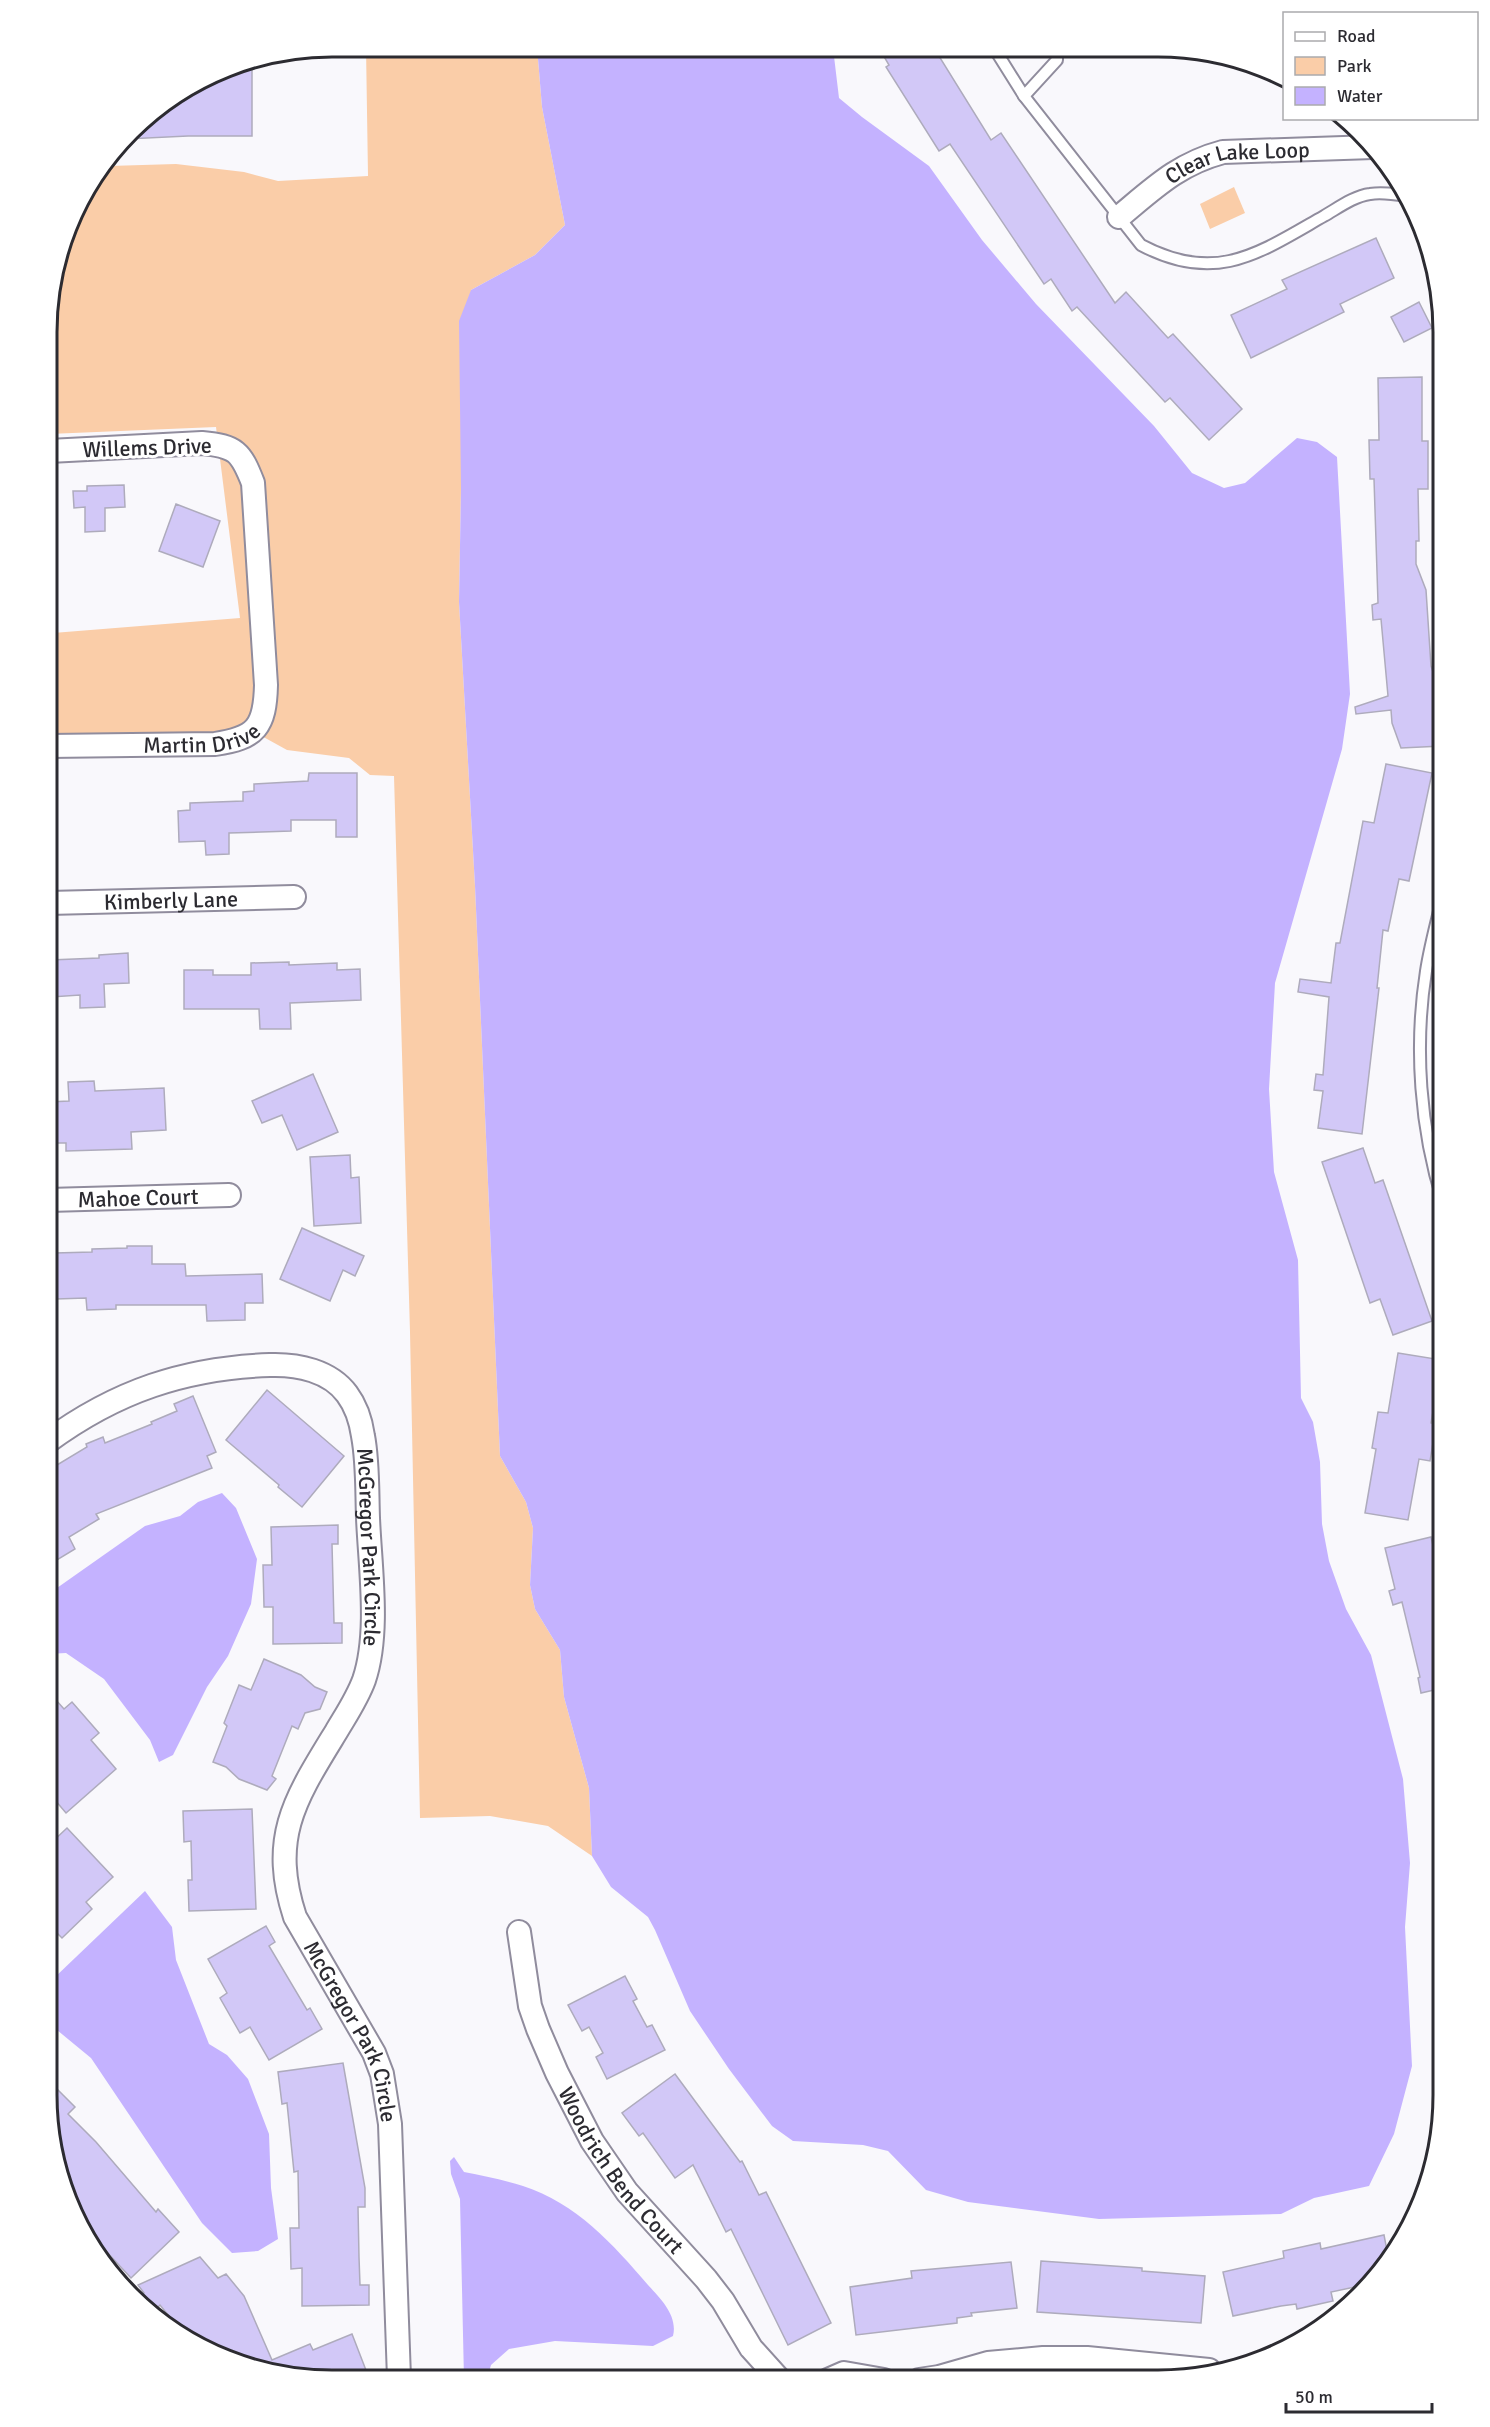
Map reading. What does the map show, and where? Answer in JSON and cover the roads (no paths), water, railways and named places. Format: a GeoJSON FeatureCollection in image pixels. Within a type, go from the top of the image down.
{"type":"FeatureCollection","features":[{"type":"Feature","properties":{"kind":"street","name":"Clear Lake Loop"},"geometry":{"type":"LineString","coordinates":[[1119,217],[1178,170],[1199,159],[1223,152],[1361,147]]}},
{"type":"Feature","properties":{"kind":"street","name":"Willems Drive"},"geometry":{"type":"LineString","coordinates":[[57,451],[202,443],[225,445],[243,459],[253,483],[260,598]]}},
{"type":"Feature","properties":{"kind":"street","name":"Martin Drive"},"geometry":{"type":"LineString","coordinates":[[57,746],[215,744],[235,741],[256,730],[266,709],[260,598]]}},
{"type":"Feature","properties":{"kind":"street","name":"Kimberly Lane"},"geometry":{"type":"LineString","coordinates":[[57,903],[294,897]]}},
{"type":"Feature","properties":{"kind":"street","name":"Mahoe Court"},"geometry":{"type":"LineString","coordinates":[[57,1200],[229,1195]]}},
{"type":"Feature","properties":{"kind":"street","name":"McGregor Park Circle"},"geometry":{"type":"LineString","coordinates":[[57,1436],[101,1407],[153,1384],[204,1371],[254,1365],[306,1368],[328,1376],[347,1394],[358,1415],[364,1438],[366,1463],[371,1609],[369,1656],[364,1679],[353,1703],[310,1774],[289,1819],[283,1867],[287,1892],[295,1917],[374,2054],[382,2074],[390,2124],[399,2370]]}},
{"type":"Feature","properties":{"kind":"street","name":"Woodrich Bend Court"},"geometry":{"type":"LineString","coordinates":[[519,1932],[530,2006],[538,2029],[557,2073],[592,2141],[627,2192],[706,2279],[723,2301],[751,2348],[771,2370]]}},
{"type":"Feature","properties":{"kind":"street"},"geometry":{"type":"LineString","coordinates":[[964,2370],[988,2363],[1037,2358],[1087,2358],[1191,2368]]}},
{"type":"Feature","properties":{"kind":"lane"},"geometry":{"type":"LineString","coordinates":[[1000,57],[1024,96],[1141,245],[1162,256],[1186,262],[1214,264],[1228,262],[1254,254],[1360,196],[1382,193],[1396,195]]}},
{"type":"Feature","properties":{"kind":"lane"},"geometry":{"type":"LineString","coordinates":[[1024,96],[1057,60],[1057,57]]}},
{"type":"Feature","properties":{"kind":"lane"},"geometry":{"type":"LineString","coordinates":[[1433,939],[1426,970],[1420,1041],[1421,1084],[1433,1160]]}},
{"type":"Feature","properties":{"kind":"water"},"geometry":{"type":"Polygon","coordinates":[[[538,57],[834,57],[839,98],[929,166],[982,240],[1036,304],[1154,426],[1192,473],[1224,488],[1245,483],[1297,438],[1317,442],[1337,457],[1350,694],[1342,749],[1275,983],[1269,1089],[1274,1172],[1298,1260],[1301,1398],[1313,1422],[1320,1462],[1322,1524],[1329,1561],[1346,1609],[1371,1655],[1403,1779],[1410,1863],[1405,1927],[1412,2066],[1394,2134],[1369,2186],[1314,2198],[1281,2214],[1099,2219],[968,2202],[926,2190],[888,2151],[863,2145],[793,2141],[772,2126],[729,2069],[690,2011],[648,1917],[611,1887],[592,1856],[589,1788],[564,1697],[560,1650],[535,1609],[530,1585],[533,1528],[526,1502],[500,1456],[475,886],[459,602],[461,489],[459,321],[471,290],[535,255],[565,225],[542,107],[538,57]]]}},
{"type":"Feature","properties":{"kind":"water"},"geometry":{"type":"Polygon","coordinates":[[[222,1493],[236,1508],[257,1559],[251,1604],[228,1656],[207,1687],[173,1755],[159,1762],[150,1740],[104,1679],[66,1653],[57,1653],[57,1588],[145,1526],[180,1516],[198,1502],[222,1493]]]}},
{"type":"Feature","properties":{"kind":"water"},"geometry":{"type":"Polygon","coordinates":[[[145,1891],[172,1927],[176,1960],[209,2044],[227,2055],[248,2079],[269,2134],[271,2188],[278,2239],[258,2251],[232,2253],[202,2223],[91,2058],[57,2030],[57,1975],[145,1891]]]}},
{"type":"Feature","properties":{"kind":"water"},"geometry":{"type":"Polygon","coordinates":[[[454,2157],[464,2172],[509,2182],[542,2193],[577,2214],[607,2240],[663,2302],[671,2315],[673,2336],[653,2346],[555,2341],[509,2349],[491,2365],[490,2370],[464,2370],[460,2199],[451,2174],[450,2161],[454,2157]]]}}]}
